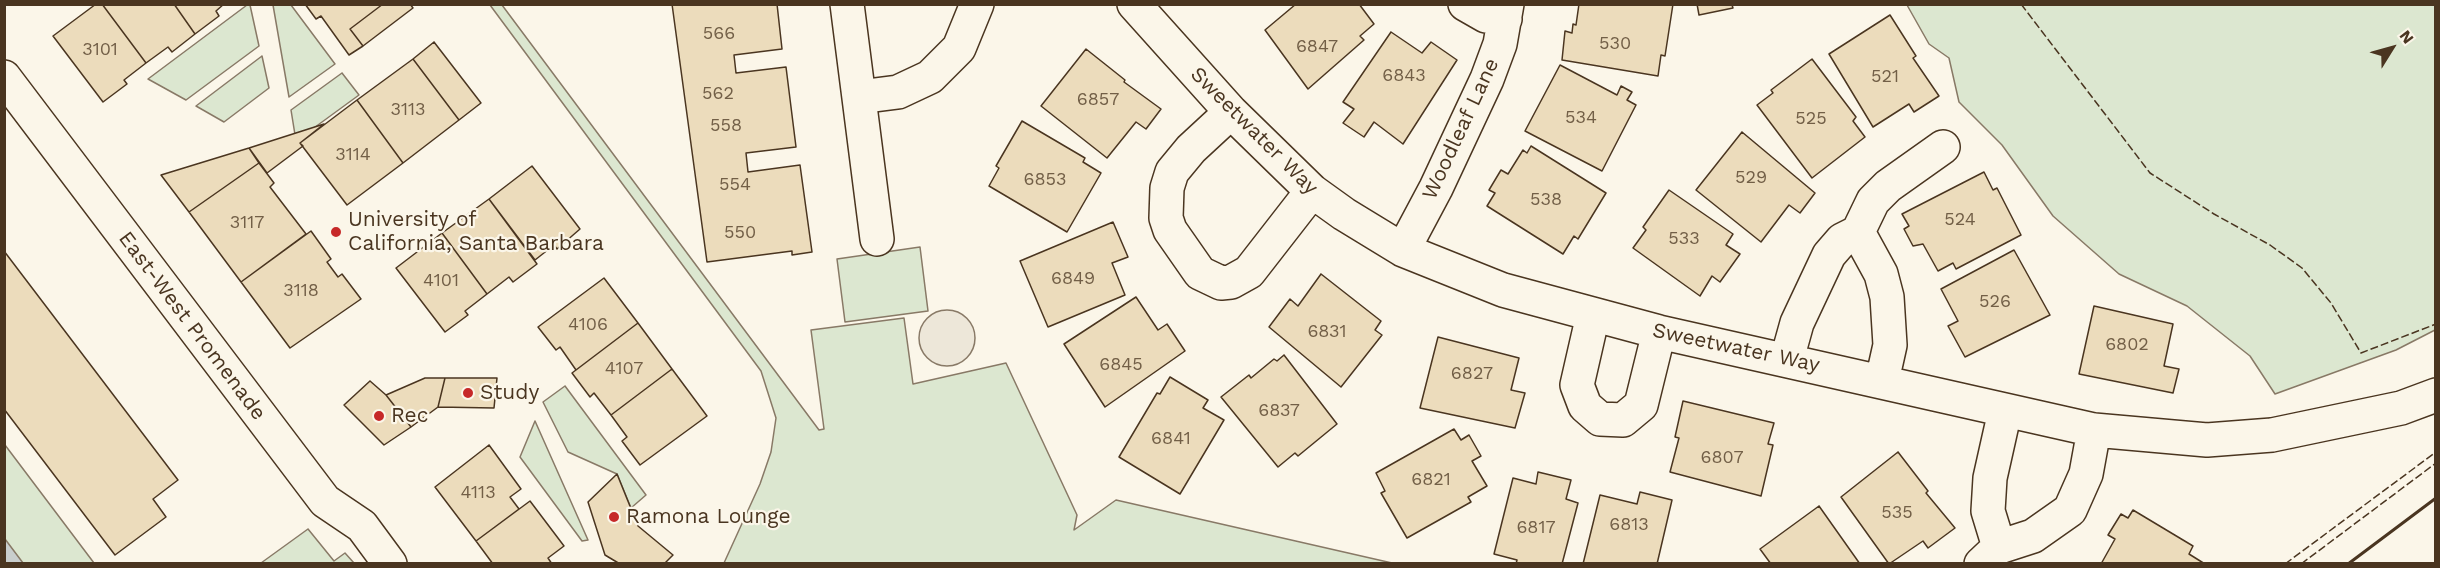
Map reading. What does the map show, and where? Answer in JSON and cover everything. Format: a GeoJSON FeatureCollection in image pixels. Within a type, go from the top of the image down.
{"type":"FeatureCollection","features":[{"type":"Feature","properties":{"kind":"street"},"geometry":{"type":"LineString","coordinates":[[847,4],[877,239]]}},
{"type":"Feature","properties":{"kind":"street"},"geometry":{"type":"LineString","coordinates":[[859,97],[898,92],[930,77],[959,48],[977,4]]}},
{"type":"Feature","properties":{"kind":"street","name":"Sweetwater Way"},"geometry":{"type":"LineString","coordinates":[[1134,4],[1231,112],[1312,191],[1344,214],[1403,250],[1503,290],[1659,332],[2094,430],[2207,440],[2272,435],[2401,408],[2436,395]]}},
{"type":"Feature","properties":{"kind":"street"},"geometry":{"type":"LineString","coordinates":[[1465,4],[1486,16],[1506,12]]}},
{"type":"Feature","properties":{"kind":"street","name":"Woodleaf Lane"},"geometry":{"type":"LineString","coordinates":[[1403,250],[1436,188],[1486,79],[1500,44],[1506,12]]}},
{"type":"Feature","properties":{"kind":"street","name":"East-West Promenade"},"geometry":{"type":"LineString","coordinates":[[4,77],[215,359],[325,501],[362,526],[390,564]]}},
{"type":"Feature","properties":{"kind":"street"},"geometry":{"type":"LineString","coordinates":[[1231,112],[1191,149],[1172,172],[1167,188],[1166,218],[1170,230],[1200,273],[1221,283],[1231,282],[1249,272],[1312,191]]}},
{"type":"Feature","properties":{"kind":"street"},"geometry":{"type":"LineString","coordinates":[[1787,359],[1797,323],[1829,255],[1842,240],[1857,232],[1873,201],[1888,186],[1943,147]]}},
{"type":"Feature","properties":{"kind":"street"},"geometry":{"type":"LineString","coordinates":[[1857,232],[1881,274],[1887,297],[1890,345],[1882,381]]}},
{"type":"Feature","properties":{"kind":"street"},"geometry":{"type":"LineString","coordinates":[[1593,315],[1577,385],[1585,406],[1600,419],[1611,422],[1623,420],[1641,405],[1659,332]]}},
{"type":"Feature","properties":{"kind":"street"},"geometry":{"type":"LineString","coordinates":[[2005,411],[1990,478],[1988,511],[1990,555],[2033,536],[2070,510],[2086,474],[2094,430]]}},
{"type":"Feature","properties":{"kind":"green space"},"geometry":{"type":"Polygon","coordinates":[[[250,5],[259,46],[186,100],[148,79],[250,5]]]}},
{"type":"Feature","properties":{"kind":"green space"},"geometry":{"type":"Polygon","coordinates":[[[273,5],[291,5],[335,64],[289,97],[273,5]]]}},
{"type":"Feature","properties":{"kind":"green space"},"geometry":{"type":"Polygon","coordinates":[[[490,5],[502,5],[819,430],[824,429],[811,330],[904,318],[913,384],[1006,363],[1077,515],[1074,530],[1116,500],[1392,563],[724,563],[760,484],[771,452],[776,418],[761,371],[490,5]]]}},
{"type":"Feature","properties":{"kind":"green space"},"geometry":{"type":"Polygon","coordinates":[[[1907,5],[2435,5],[2435,330],[2396,350],[2275,394],[2250,356],[2187,306],[2119,274],[2053,216],[2002,145],[1959,102],[1949,58],[1929,44],[1907,5]]]}},
{"type":"Feature","properties":{"kind":"green space"},"geometry":{"type":"Polygon","coordinates":[[[262,56],[269,88],[224,122],[196,106],[262,56]]]}},
{"type":"Feature","properties":{"kind":"green space"},"geometry":{"type":"Polygon","coordinates":[[[342,73],[359,95],[296,141],[291,110],[342,73]]]}},
{"type":"Feature","properties":{"kind":"green space"},"geometry":{"type":"Polygon","coordinates":[[[920,247],[928,311],[845,322],[837,259],[920,247]]]}},
{"type":"Feature","properties":{"kind":"green space"},"geometry":{"type":"Polygon","coordinates":[[[565,386],[646,495],[631,508],[617,474],[568,452],[543,402],[565,386]]]}},
{"type":"Feature","properties":{"kind":"green space"},"geometry":{"type":"Polygon","coordinates":[[[535,421],[588,540],[582,541],[520,457],[535,421]]]}},
{"type":"Feature","properties":{"kind":"green space"},"geometry":{"type":"Polygon","coordinates":[[[5,445],[94,563],[5,563],[5,445]]]}},
{"type":"Feature","properties":{"kind":"green space"},"geometry":{"type":"Polygon","coordinates":[[[308,529],[334,561],[345,553],[354,563],[261,563],[308,529]]]}},
{"type":"Feature","properties":{"kind":"shaded area"},"geometry":{"type":"Polygon","coordinates":[[[942,310],[952,310],[967,318],[973,327],[975,338],[973,349],[967,358],[952,366],[942,366],[931,361],[924,354],[919,343],[919,333],[924,322],[931,315],[942,310]]]}},
{"type":"Feature","properties":{"kind":"shaded area"},"geometry":{"type":"Polygon","coordinates":[[[5,539],[23,563],[5,563],[5,539]]]}},
{"type":"Feature","properties":{"kind":"building"},"geometry":{"type":"Polygon","coordinates":[[[96,4],[102,4],[146,63],[124,80],[127,84],[103,102],[53,36],[96,4]]]}},
{"type":"Feature","properties":{"kind":"building"},"geometry":{"type":"Polygon","coordinates":[[[102,4],[174,4],[195,34],[172,52],[168,47],[146,63],[102,4]]]}},
{"type":"Feature","properties":{"kind":"building"},"geometry":{"type":"Polygon","coordinates":[[[174,4],[224,4],[216,11],[219,16],[195,34],[174,4]]]}},
{"type":"Feature","properties":{"kind":"building"},"geometry":{"type":"Polygon","coordinates":[[[305,4],[383,4],[350,29],[363,46],[349,55],[321,16],[316,19],[305,4]]]}},
{"type":"Feature","properties":{"kind":"building"},"geometry":{"type":"Polygon","coordinates":[[[383,4],[410,4],[413,8],[363,46],[350,29],[383,4]]]}},
{"type":"Feature","properties":{"kind":"building"},"geometry":{"type":"Polygon","coordinates":[[[672,4],[777,4],[782,49],[734,55],[736,73],[786,67],[796,147],[746,153],[748,172],[800,165],[812,252],[792,255],[792,251],[707,262],[672,4]]]}},
{"type":"Feature","properties":{"kind":"building"},"geometry":{"type":"Polygon","coordinates":[[[1296,4],[1359,4],[1374,24],[1360,36],[1364,40],[1308,89],[1265,30],[1296,4]]]}},
{"type":"Feature","properties":{"kind":"building"},"geometry":{"type":"Polygon","coordinates":[[[1579,4],[1673,4],[1665,56],[1661,55],[1658,76],[1562,60],[1565,31],[1572,33],[1573,24],[1576,25],[1579,4]]]}},
{"type":"Feature","properties":{"kind":"building"},"geometry":{"type":"Polygon","coordinates":[[[1697,4],[1737,4],[1732,5],[1733,8],[1699,15],[1697,4]]]}},
{"type":"Feature","properties":{"kind":"building"},"geometry":{"type":"Polygon","coordinates":[[[1890,15],[1916,56],[1913,58],[1939,96],[1914,112],[1909,104],[1873,127],[1829,54],[1890,15]]]}},
{"type":"Feature","properties":{"kind":"building"},"geometry":{"type":"Polygon","coordinates":[[[1391,32],[1422,53],[1431,42],[1457,60],[1403,144],[1374,122],[1364,137],[1343,123],[1354,109],[1343,102],[1391,32]]]}},
{"type":"Feature","properties":{"kind":"building"},"geometry":{"type":"Polygon","coordinates":[[[434,42],[481,103],[459,120],[413,59],[434,42]]]}},
{"type":"Feature","properties":{"kind":"building"},"geometry":{"type":"Polygon","coordinates":[[[1086,49],[1125,80],[1124,82],[1161,109],[1146,129],[1136,122],[1107,158],[1041,106],[1086,49]]]}},
{"type":"Feature","properties":{"kind":"building"},"geometry":{"type":"Polygon","coordinates":[[[413,59],[459,120],[403,163],[357,100],[413,59]]]}},
{"type":"Feature","properties":{"kind":"building"},"geometry":{"type":"Polygon","coordinates":[[[1812,59],[1856,117],[1853,121],[1865,137],[1812,178],[1757,105],[1773,93],[1771,90],[1812,59]]]}},
{"type":"Feature","properties":{"kind":"building"},"geometry":{"type":"Polygon","coordinates":[[[1560,65],[1617,95],[1621,86],[1632,92],[1627,100],[1636,105],[1602,171],[1525,131],[1560,65]]]}},
{"type":"Feature","properties":{"kind":"building"},"geometry":{"type":"Polygon","coordinates":[[[357,100],[403,163],[347,205],[300,143],[357,100]]]}},
{"type":"Feature","properties":{"kind":"building"},"geometry":{"type":"Polygon","coordinates":[[[1022,121],[1085,158],[1083,162],[1101,173],[1067,232],[989,186],[999,168],[996,166],[1022,121]]]}},
{"type":"Feature","properties":{"kind":"building"},"geometry":{"type":"Polygon","coordinates":[[[324,124],[300,143],[303,146],[267,173],[249,148],[324,124]]]}},
{"type":"Feature","properties":{"kind":"building"},"geometry":{"type":"Polygon","coordinates":[[[1742,132],[1815,193],[1800,213],[1789,205],[1761,242],[1696,190],[1742,132]]]}},
{"type":"Feature","properties":{"kind":"building"},"geometry":{"type":"Polygon","coordinates":[[[1531,146],[1606,193],[1578,239],[1574,236],[1563,254],[1487,206],[1495,193],[1489,190],[1501,170],[1508,174],[1523,150],[1527,153],[1531,146]]]}},
{"type":"Feature","properties":{"kind":"building"},"geometry":{"type":"Polygon","coordinates":[[[249,148],[259,163],[189,212],[161,175],[249,148]]]}},
{"type":"Feature","properties":{"kind":"building"},"geometry":{"type":"Polygon","coordinates":[[[259,163],[274,183],[270,187],[306,234],[241,282],[189,212],[259,163]]]}},
{"type":"Feature","properties":{"kind":"building"},"geometry":{"type":"Polygon","coordinates":[[[532,166],[580,229],[557,249],[554,245],[535,260],[489,199],[532,166]]]}},
{"type":"Feature","properties":{"kind":"building"},"geometry":{"type":"Polygon","coordinates":[[[1984,172],[1993,190],[1997,188],[2021,235],[1956,269],[1953,263],[1938,271],[1923,244],[1913,246],[1904,229],[1909,226],[1902,214],[1984,172]]]}},
{"type":"Feature","properties":{"kind":"building"},"geometry":{"type":"Polygon","coordinates":[[[1669,190],[1733,234],[1726,245],[1740,254],[1720,282],[1712,276],[1700,296],[1633,248],[1646,230],[1643,227],[1669,190]]]}},
{"type":"Feature","properties":{"kind":"building"},"geometry":{"type":"Polygon","coordinates":[[[489,199],[537,264],[513,282],[509,277],[487,294],[442,233],[489,199]]]}},
{"type":"Feature","properties":{"kind":"building"},"geometry":{"type":"Polygon","coordinates":[[[1113,222],[1128,257],[1112,263],[1125,295],[1048,327],[1020,261],[1113,222]]]}},
{"type":"Feature","properties":{"kind":"building"},"geometry":{"type":"Polygon","coordinates":[[[311,231],[331,259],[327,262],[338,277],[342,274],[361,299],[290,348],[241,282],[311,231]]]}},
{"type":"Feature","properties":{"kind":"building"},"geometry":{"type":"Polygon","coordinates":[[[442,233],[487,294],[465,311],[468,315],[445,332],[396,268],[442,233]]]}},
{"type":"Feature","properties":{"kind":"building"},"geometry":{"type":"Polygon","coordinates":[[[2014,250],[2050,315],[1965,357],[1948,326],[1958,321],[1941,289],[2014,250]]]}},
{"type":"Feature","properties":{"kind":"building"},"geometry":{"type":"Polygon","coordinates":[[[4,251],[178,480],[153,499],[166,517],[115,555],[4,409],[4,251]]]}},
{"type":"Feature","properties":{"kind":"building"},"geometry":{"type":"Polygon","coordinates":[[[1321,274],[1381,321],[1375,330],[1382,335],[1341,387],[1269,327],[1290,299],[1298,306],[1321,274]]]}},
{"type":"Feature","properties":{"kind":"building"},"geometry":{"type":"Polygon","coordinates":[[[604,278],[638,323],[576,370],[560,347],[556,350],[538,327],[604,278]]]}},
{"type":"Feature","properties":{"kind":"building"},"geometry":{"type":"Polygon","coordinates":[[[1136,297],[1158,330],[1167,324],[1185,351],[1105,407],[1064,344],[1136,297]]]}},
{"type":"Feature","properties":{"kind":"building"},"geometry":{"type":"Polygon","coordinates":[[[2094,306],[2173,324],[2164,366],[2179,369],[2173,393],[2079,374],[2094,306]]]}},
{"type":"Feature","properties":{"kind":"building"},"geometry":{"type":"Polygon","coordinates":[[[638,323],[672,369],[611,415],[594,393],[590,397],[572,373],[638,323]]]}},
{"type":"Feature","properties":{"kind":"building"},"geometry":{"type":"Polygon","coordinates":[[[1438,337],[1519,358],[1511,390],[1525,393],[1515,428],[1420,408],[1438,337]]]}},
{"type":"Feature","properties":{"kind":"building"},"geometry":{"type":"Polygon","coordinates":[[[1284,355],[1337,424],[1298,456],[1295,453],[1278,467],[1221,397],[1249,375],[1251,378],[1274,359],[1277,361],[1284,355]]]}},
{"type":"Feature","properties":{"kind":"building"},"geometry":{"type":"Polygon","coordinates":[[[672,369],[707,416],[640,465],[622,441],[627,437],[611,415],[672,369]]]}},
{"type":"Feature","properties":{"kind":"building"},"geometry":{"type":"Polygon","coordinates":[[[1170,377],[1208,400],[1203,408],[1224,420],[1180,494],[1119,457],[1157,393],[1160,394],[1170,377]]]}},
{"type":"Feature","properties":{"kind":"building"},"geometry":{"type":"Polygon","coordinates":[[[425,378],[445,378],[438,407],[411,427],[386,395],[425,378]]]}},
{"type":"Feature","properties":{"kind":"building","name":"Study"},"geometry":{"type":"Polygon","coordinates":[[[445,378],[497,378],[494,408],[438,407],[445,378]]]}},
{"type":"Feature","properties":{"kind":"building","name":"Rec"},"geometry":{"type":"Polygon","coordinates":[[[370,381],[386,395],[411,427],[384,445],[344,405],[370,381]]]}},
{"type":"Feature","properties":{"kind":"building"},"geometry":{"type":"Polygon","coordinates":[[[1683,401],[1774,423],[1768,444],[1773,445],[1761,496],[1670,472],[1679,438],[1675,437],[1683,401]]]}},
{"type":"Feature","properties":{"kind":"building"},"geometry":{"type":"Polygon","coordinates":[[[1454,429],[1461,440],[1469,435],[1481,456],[1472,461],[1487,486],[1468,497],[1471,502],[1407,538],[1381,493],[1385,491],[1376,473],[1454,429]]]}},
{"type":"Feature","properties":{"kind":"building"},"geometry":{"type":"Polygon","coordinates":[[[489,445],[521,489],[510,497],[519,509],[476,541],[435,487],[489,445]]]}},
{"type":"Feature","properties":{"kind":"building"},"geometry":{"type":"Polygon","coordinates":[[[1898,452],[1928,491],[1926,493],[1955,528],[1928,548],[1923,541],[1889,564],[1841,497],[1898,452]]]}},
{"type":"Feature","properties":{"kind":"building"},"geometry":{"type":"Polygon","coordinates":[[[1538,472],[1571,480],[1566,499],[1578,503],[1562,564],[1516,564],[1517,560],[1494,554],[1513,478],[1536,484],[1538,472]]]}},
{"type":"Feature","properties":{"kind":"building","name":"Ramona Lounge"},"geometry":{"type":"Polygon","coordinates":[[[617,474],[638,526],[673,555],[664,564],[620,564],[605,555],[588,502],[617,474]]]}},
{"type":"Feature","properties":{"kind":"building"},"geometry":{"type":"Polygon","coordinates":[[[1640,492],[1672,500],[1657,564],[1583,564],[1600,495],[1637,504],[1640,492]]]}},
{"type":"Feature","properties":{"kind":"building"},"geometry":{"type":"Polygon","coordinates":[[[530,501],[564,546],[548,558],[552,564],[493,564],[476,541],[530,501]]]}},
{"type":"Feature","properties":{"kind":"building"},"geometry":{"type":"Polygon","coordinates":[[[1819,506],[1860,564],[1771,564],[1760,549],[1819,506]]]}},
{"type":"Feature","properties":{"kind":"building"},"geometry":{"type":"Polygon","coordinates":[[[2133,510],[2193,546],[2189,554],[2205,564],[2101,564],[2115,539],[2108,535],[2121,514],[2128,518],[2133,510]]]}},
{"type":"Feature","properties":{"kind":"fence"},"geometry":{"type":"LineString","coordinates":[[2021,4],[2150,173],[2214,214],[2270,245],[2302,268],[2331,303],[2361,353],[2436,324]]}},
{"type":"Feature","properties":{"kind":"fence"},"geometry":{"type":"LineString","coordinates":[[2285,564],[2436,452]]}},
{"type":"Feature","properties":{"kind":"fence"},"geometry":{"type":"LineString","coordinates":[[2301,564],[2436,463]]}},
{"type":"Feature","properties":{"kind":"wall"},"geometry":{"type":"LineString","coordinates":[[2348,564],[2436,498]]}},
{"type":"Feature","properties":{"kind":"place","name":"University of California, Santa Barbara"},"geometry":{"type":"Point","coordinates":[336,232]}},
{"type":"Feature","properties":{"kind":"place","name":"Study"},"geometry":{"type":"Point","coordinates":[468,393]}},
{"type":"Feature","properties":{"kind":"place","name":"Rec"},"geometry":{"type":"Point","coordinates":[379,416]}},
{"type":"Feature","properties":{"kind":"place","name":"Ramona Lounge"},"geometry":{"type":"Point","coordinates":[614,517]}}]}
